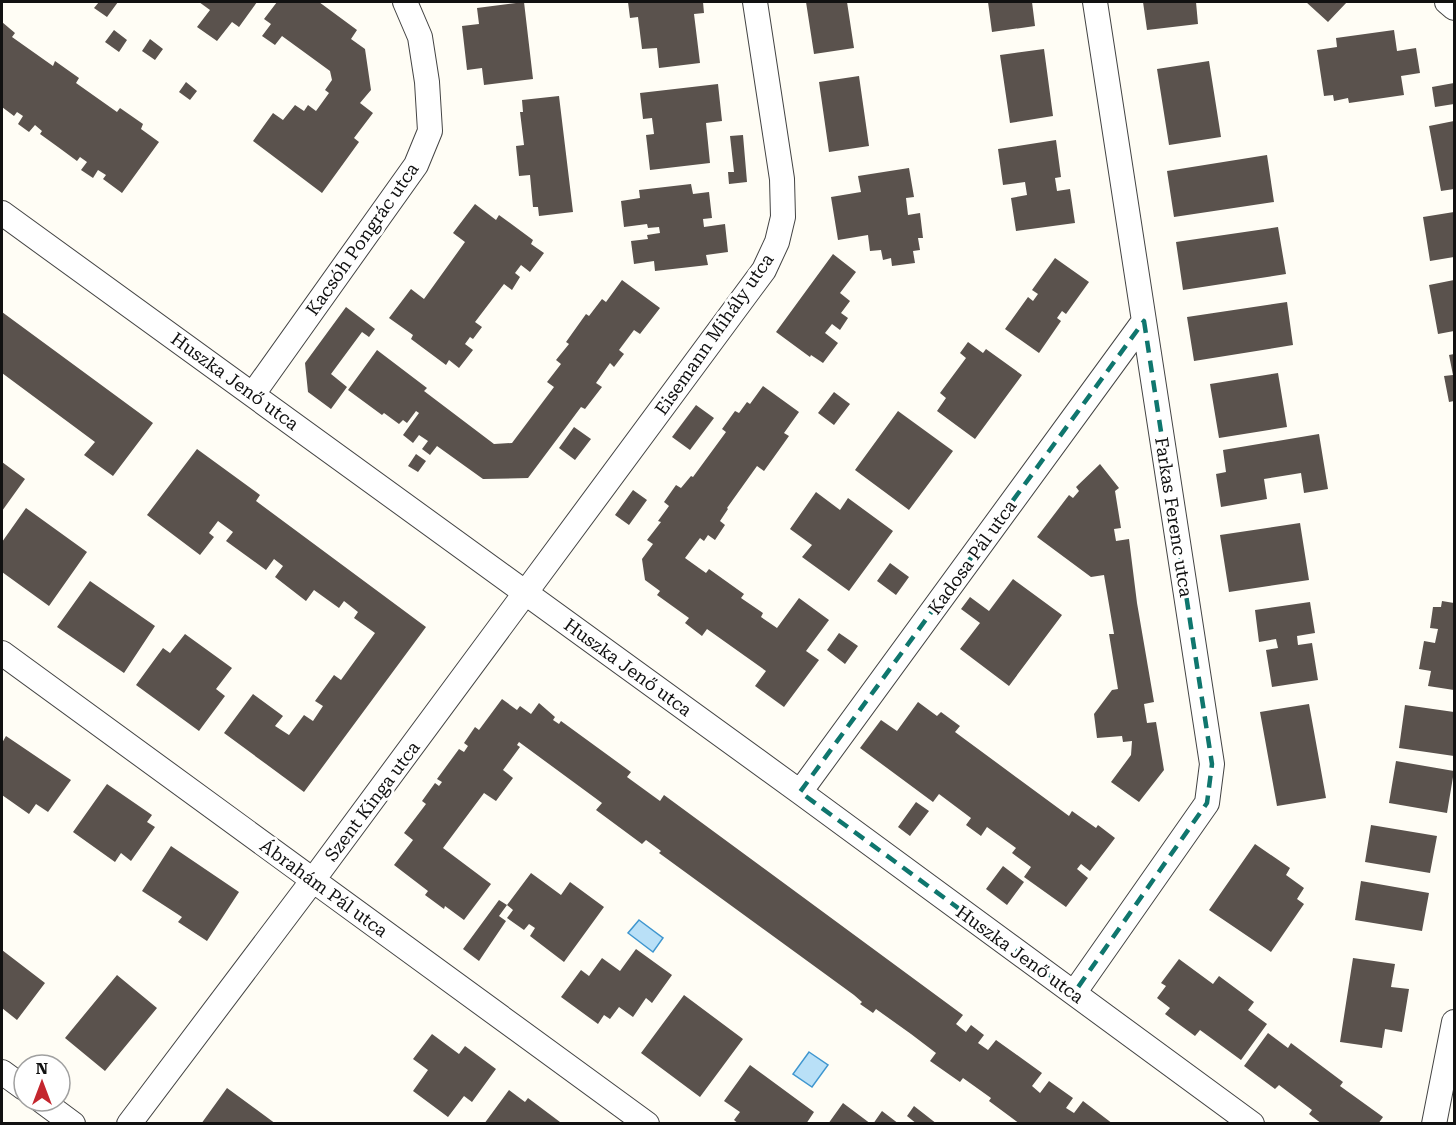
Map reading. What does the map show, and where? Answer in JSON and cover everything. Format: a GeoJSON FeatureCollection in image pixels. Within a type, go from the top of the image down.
{"type":"FeatureCollection","features":[{"type":"Feature","properties":{"kind":"street","name":"Kacsóh Pongrác utca"},"geometry":{"type":"LineString","coordinates":[[253,394],[416,165],[430,130],[427,82],[420,37],[405,2]]}},
{"type":"Feature","properties":{"kind":"street","name":"Eisemann Mihály utca"},"geometry":{"type":"LineString","coordinates":[[526,593],[764,270],[777,242],[783,217],[782,179],[756,2]]}},
{"type":"Feature","properties":{"kind":"street","name":"Farkas Ferenc utca"},"geometry":{"type":"LineString","coordinates":[[1074,993],[1207,802],[1212,764],[1095,2]]}},
{"type":"Feature","properties":{"kind":"street"},"geometry":{"type":"LineString","coordinates":[[1447,2],[1455,8]]}},
{"type":"Feature","properties":{"kind":"street","name":"Huszka Jenő utca"},"geometry":{"type":"LineString","coordinates":[[2,213],[800,792],[1252,1124]]}},
{"type":"Feature","properties":{"kind":"street","name":"Kadosa Pál utca"},"geometry":{"type":"LineString","coordinates":[[800,792],[1144,321]]}},
{"type":"Feature","properties":{"kind":"street","name":"Szent Kinga utca"},"geometry":{"type":"LineString","coordinates":[[129,1124],[526,593]]}},
{"type":"Feature","properties":{"kind":"street","name":"Ábrahám Pál utca"},"geometry":{"type":"LineString","coordinates":[[2,653],[647,1124]]}},
{"type":"Feature","properties":{"kind":"street"},"geometry":{"type":"LineString","coordinates":[[1434,1124],[1455,1022]]}},
{"type":"Feature","properties":{"kind":"street"},"geometry":{"type":"LineString","coordinates":[[58,1113],[73,1124]]}},
{"type":"Feature","properties":{"kind":"highlighted area"},"geometry":{"type":"Polygon","coordinates":[[[1144,321],[1212,764],[1207,803],[1074,993],[800,792],[1144,321]]]}},
{"type":"Feature","properties":{"kind":"water"},"geometry":{"type":"Polygon","coordinates":[[[639,920],[663,938],[653,952],[628,933],[639,920]]]}},
{"type":"Feature","properties":{"kind":"water"},"geometry":{"type":"Polygon","coordinates":[[[809,1052],[828,1065],[812,1087],[793,1074],[809,1052]]]}},
{"type":"Feature","properties":{"kind":"building"},"geometry":{"type":"Polygon","coordinates":[[[99,2],[118,2],[107,17],[94,8],[99,2]]]}},
{"type":"Feature","properties":{"kind":"building"},"geometry":{"type":"Polygon","coordinates":[[[199,2],[257,2],[239,27],[232,22],[217,41],[197,27],[210,10],[199,2]]]}},
{"type":"Feature","properties":{"kind":"building"},"geometry":{"type":"Polygon","coordinates":[[[277,2],[319,2],[357,30],[351,39],[365,49],[371,90],[360,103],[373,113],[354,138],[359,142],[322,193],[253,141],[273,113],[283,120],[295,105],[304,111],[308,105],[316,111],[329,93],[325,90],[332,80],[330,71],[282,36],[275,45],[262,36],[271,24],[264,19],[277,2]]]}},
{"type":"Feature","properties":{"kind":"building"},"geometry":{"type":"Polygon","coordinates":[[[524,2],[533,79],[484,85],[482,68],[467,70],[462,26],[479,24],[477,8],[524,2]]]}},
{"type":"Feature","properties":{"kind":"building"},"geometry":{"type":"Polygon","coordinates":[[[628,2],[703,2],[704,13],[694,14],[700,63],[659,68],[657,48],[642,49],[638,17],[630,18],[628,2]]]}},
{"type":"Feature","properties":{"kind":"building"},"geometry":{"type":"Polygon","coordinates":[[[806,2],[847,2],[854,48],[814,54],[806,2]]]}},
{"type":"Feature","properties":{"kind":"building"},"geometry":{"type":"Polygon","coordinates":[[[988,2],[1032,2],[1035,26],[992,32],[988,2]]]}},
{"type":"Feature","properties":{"kind":"building"},"geometry":{"type":"Polygon","coordinates":[[[1143,2],[1196,2],[1198,24],[1147,30],[1143,2]]]}},
{"type":"Feature","properties":{"kind":"building"},"geometry":{"type":"Polygon","coordinates":[[[1306,2],[1347,2],[1328,22],[1306,2]]]}},
{"type":"Feature","properties":{"kind":"building"},"geometry":{"type":"Polygon","coordinates":[[[2,22],[15,33],[12,37],[53,66],[55,61],[79,78],[76,83],[117,112],[120,108],[143,124],[141,129],[159,142],[122,193],[103,179],[106,175],[98,170],[93,178],[81,170],[87,162],[80,157],[77,161],[40,134],[42,131],[35,125],[29,132],[18,124],[23,116],[17,112],[14,116],[2,107],[2,22]]]}},
{"type":"Feature","properties":{"kind":"building"},"geometry":{"type":"Polygon","coordinates":[[[114,30],[127,40],[119,52],[105,42],[114,30]]]}},
{"type":"Feature","properties":{"kind":"building"},"geometry":{"type":"Polygon","coordinates":[[[1394,30],[1397,51],[1416,48],[1420,73],[1401,76],[1404,95],[1349,103],[1348,98],[1334,101],[1333,95],[1324,96],[1317,50],[1337,47],[1336,38],[1394,30]]]}},
{"type":"Feature","properties":{"kind":"building"},"geometry":{"type":"Polygon","coordinates":[[[150,39],[163,49],[155,60],[142,51],[150,39]]]}},
{"type":"Feature","properties":{"kind":"building"},"geometry":{"type":"Polygon","coordinates":[[[1044,49],[1053,116],[1010,123],[1000,55],[1044,49]]]}},
{"type":"Feature","properties":{"kind":"building"},"geometry":{"type":"Polygon","coordinates":[[[1209,61],[1221,137],[1169,145],[1157,69],[1209,61]]]}},
{"type":"Feature","properties":{"kind":"building"},"geometry":{"type":"Polygon","coordinates":[[[859,76],[869,146],[829,152],[819,82],[859,76]]]}},
{"type":"Feature","properties":{"kind":"building"},"geometry":{"type":"Polygon","coordinates":[[[186,82],[197,91],[190,100],[179,92],[186,82]]]}},
{"type":"Feature","properties":{"kind":"building"},"geometry":{"type":"Polygon","coordinates":[[[1454,83],[1454,104],[1435,107],[1432,87],[1454,83]]]}},
{"type":"Feature","properties":{"kind":"building"},"geometry":{"type":"Polygon","coordinates":[[[718,84],[722,121],[706,123],[710,163],[650,170],[646,135],[654,134],[652,118],[643,119],[640,93],[718,84]]]}},
{"type":"Feature","properties":{"kind":"building"},"geometry":{"type":"Polygon","coordinates":[[[559,96],[573,212],[539,216],[538,207],[533,207],[530,175],[519,176],[516,146],[524,145],[520,112],[523,112],[522,100],[559,96]]]}},
{"type":"Feature","properties":{"kind":"building"},"geometry":{"type":"Polygon","coordinates":[[[1454,121],[1454,189],[1441,191],[1429,126],[1454,121]]]}},
{"type":"Feature","properties":{"kind":"building"},"geometry":{"type":"Polygon","coordinates":[[[743,135],[747,182],[729,184],[728,172],[734,172],[730,136],[743,135]]]}},
{"type":"Feature","properties":{"kind":"building"},"geometry":{"type":"Polygon","coordinates":[[[1056,140],[1061,177],[1055,178],[1057,191],[1070,189],[1075,223],[1016,231],[1011,198],[1027,195],[1025,182],[1003,185],[998,149],[1056,140]]]}},
{"type":"Feature","properties":{"kind":"building"},"geometry":{"type":"Polygon","coordinates":[[[1267,155],[1274,202],[1174,217],[1167,171],[1267,155]]]}},
{"type":"Feature","properties":{"kind":"building"},"geometry":{"type":"Polygon","coordinates":[[[909,168],[914,197],[906,198],[908,215],[920,213],[923,238],[918,238],[920,250],[913,251],[915,263],[892,266],[891,258],[883,260],[881,250],[870,251],[868,235],[838,240],[831,197],[861,192],[858,176],[909,168]]]}},
{"type":"Feature","properties":{"kind":"building"},"geometry":{"type":"Polygon","coordinates":[[[691,184],[693,194],[709,192],[712,218],[703,219],[704,227],[725,224],[728,252],[706,255],[708,265],[655,271],[654,261],[634,264],[631,241],[648,239],[647,235],[660,233],[659,227],[648,228],[647,224],[624,227],[621,201],[640,198],[639,190],[691,184]]]}},
{"type":"Feature","properties":{"kind":"building"},"geometry":{"type":"Polygon","coordinates":[[[475,204],[496,220],[499,215],[533,240],[531,244],[544,253],[530,272],[521,265],[515,273],[520,277],[512,290],[504,284],[475,322],[482,327],[473,339],[470,337],[465,344],[473,350],[459,368],[449,360],[446,365],[411,339],[413,335],[389,318],[411,289],[424,299],[465,242],[453,233],[475,204]]]}},
{"type":"Feature","properties":{"kind":"building"},"geometry":{"type":"Polygon","coordinates":[[[1454,212],[1454,257],[1430,261],[1423,217],[1454,212]]]}},
{"type":"Feature","properties":{"kind":"building"},"geometry":{"type":"Polygon","coordinates":[[[1278,227],[1286,274],[1183,290],[1176,242],[1278,227]]]}},
{"type":"Feature","properties":{"kind":"building"},"geometry":{"type":"Polygon","coordinates":[[[833,254],[856,272],[840,293],[850,301],[841,313],[848,318],[840,330],[832,324],[825,333],[838,343],[823,363],[811,355],[810,357],[776,332],[833,254]]]}},
{"type":"Feature","properties":{"kind":"building"},"geometry":{"type":"Polygon","coordinates":[[[1055,258],[1089,282],[1066,314],[1062,311],[1057,318],[1061,321],[1039,353],[1005,329],[1028,297],[1033,301],[1038,294],[1032,290],[1055,258]]]}},
{"type":"Feature","properties":{"kind":"building"},"geometry":{"type":"Polygon","coordinates":[[[622,280],[660,308],[640,334],[634,330],[619,350],[624,354],[614,367],[610,363],[596,383],[602,387],[585,409],[581,407],[528,478],[483,479],[437,446],[430,455],[422,449],[428,441],[419,435],[413,443],[403,435],[419,413],[416,411],[407,423],[403,420],[399,424],[384,413],[382,415],[348,390],[377,350],[427,388],[424,391],[494,444],[512,443],[554,387],[547,382],[561,364],[556,360],[569,344],[566,342],[586,314],[589,316],[602,299],[606,302],[622,280]]]}},
{"type":"Feature","properties":{"kind":"building"},"geometry":{"type":"Polygon","coordinates":[[[1454,280],[1454,331],[1438,334],[1429,285],[1454,280]]]}},
{"type":"Feature","properties":{"kind":"building"},"geometry":{"type":"Polygon","coordinates":[[[1287,302],[1293,345],[1194,361],[1187,317],[1287,302]]]}},
{"type":"Feature","properties":{"kind":"building"},"geometry":{"type":"Polygon","coordinates":[[[346,307],[375,329],[369,337],[362,332],[331,374],[347,387],[331,409],[308,392],[305,363],[346,307]]]}},
{"type":"Feature","properties":{"kind":"building"},"geometry":{"type":"Polygon","coordinates":[[[2,312],[153,423],[113,476],[84,455],[95,442],[2,373],[2,312]]]}},
{"type":"Feature","properties":{"kind":"building"},"geometry":{"type":"Polygon","coordinates":[[[968,342],[983,353],[986,349],[1022,375],[975,439],[937,411],[946,398],[940,393],[966,358],[960,353],[968,342]]]}},
{"type":"Feature","properties":{"kind":"building"},"geometry":{"type":"Polygon","coordinates":[[[1454,354],[1454,401],[1449,402],[1444,376],[1453,375],[1449,355],[1454,354]]]}},
{"type":"Feature","properties":{"kind":"building"},"geometry":{"type":"Polygon","coordinates":[[[1278,373],[1287,427],[1219,438],[1210,384],[1278,373]]]}},
{"type":"Feature","properties":{"kind":"building"},"geometry":{"type":"Polygon","coordinates":[[[763,386],[799,412],[784,433],[789,436],[764,471],[757,466],[727,508],[720,521],[725,525],[715,540],[708,535],[704,541],[700,538],[685,558],[706,573],[709,569],[744,594],[741,598],[763,613],[761,617],[777,628],[799,598],[829,620],[806,651],[819,660],[784,707],[755,686],[766,671],[707,629],[702,636],[685,623],[689,618],[657,595],[660,591],[645,580],[642,559],[653,544],[647,540],[661,522],[658,521],[669,506],[664,502],[676,485],[681,488],[691,476],[693,477],[726,432],[722,429],[735,411],[739,413],[747,402],[750,404],[763,386]]]}},
{"type":"Feature","properties":{"kind":"building"},"geometry":{"type":"Polygon","coordinates":[[[834,392],[850,404],[834,425],[818,413],[834,392]]]}},
{"type":"Feature","properties":{"kind":"building"},"geometry":{"type":"Polygon","coordinates":[[[696,405],[714,418],[690,450],[672,437],[696,405]]]}},
{"type":"Feature","properties":{"kind":"building"},"geometry":{"type":"Polygon","coordinates":[[[898,411],[953,451],[909,510],[855,470],[898,411]]]}},
{"type":"Feature","properties":{"kind":"building"},"geometry":{"type":"Polygon","coordinates":[[[574,427],[591,439],[575,460],[559,448],[574,427]]]}},
{"type":"Feature","properties":{"kind":"building"},"geometry":{"type":"Polygon","coordinates":[[[1319,434],[1328,489],[1304,493],[1301,473],[1264,479],[1267,499],[1221,507],[1216,474],[1226,472],[1223,450],[1319,434]]]}},
{"type":"Feature","properties":{"kind":"building"},"geometry":{"type":"Polygon","coordinates":[[[197,449],[260,495],[256,501],[426,627],[304,792],[224,733],[253,694],[283,716],[275,726],[289,735],[304,715],[313,721],[323,706],[315,701],[334,675],[341,680],[375,633],[354,618],[358,612],[344,601],[339,608],[314,590],[306,601],[275,577],[283,566],[274,559],[266,570],[226,541],[233,532],[218,521],[209,533],[214,537],[200,555],[147,515],[197,449]]]}},
{"type":"Feature","properties":{"kind":"building"},"geometry":{"type":"Polygon","coordinates":[[[416,454],[426,461],[418,472],[408,466],[416,454]]]}},
{"type":"Feature","properties":{"kind":"building"},"geometry":{"type":"Polygon","coordinates":[[[2,462],[25,479],[2,511],[2,462]]]}},
{"type":"Feature","properties":{"kind":"building"},"geometry":{"type":"Polygon","coordinates":[[[1100,464],[1119,488],[1115,491],[1121,528],[1114,529],[1116,541],[1129,539],[1154,702],[1144,704],[1147,723],[1156,722],[1164,770],[1139,802],[1111,782],[1131,755],[1132,741],[1123,742],[1122,736],[1097,738],[1094,714],[1112,690],[1118,689],[1109,634],[1114,634],[1104,575],[1091,577],[1037,537],[1069,495],[1073,498],[1079,491],[1076,487],[1100,464]]]}},
{"type":"Feature","properties":{"kind":"building"},"geometry":{"type":"Polygon","coordinates":[[[633,490],[647,500],[629,525],[615,515],[633,490]]]}},
{"type":"Feature","properties":{"kind":"building"},"geometry":{"type":"Polygon","coordinates":[[[816,492],[840,510],[848,498],[893,531],[849,591],[802,557],[812,545],[790,529],[816,492]]]}},
{"type":"Feature","properties":{"kind":"building"},"geometry":{"type":"Polygon","coordinates":[[[26,508],[87,552],[49,606],[2,572],[2,542],[26,508]]]}},
{"type":"Feature","properties":{"kind":"building"},"geometry":{"type":"Polygon","coordinates":[[[1300,523],[1309,580],[1229,592],[1220,535],[1300,523]]]}},
{"type":"Feature","properties":{"kind":"building"},"geometry":{"type":"Polygon","coordinates":[[[890,563],[909,577],[896,595],[877,581],[890,563]]]}},
{"type":"Feature","properties":{"kind":"building"},"geometry":{"type":"Polygon","coordinates":[[[1013,579],[1062,615],[1009,686],[960,649],[980,623],[961,609],[970,597],[989,611],[1013,579]]]}},
{"type":"Feature","properties":{"kind":"building"},"geometry":{"type":"Polygon","coordinates":[[[90,581],[155,626],[124,673],[57,627],[90,581]]]}},
{"type":"Feature","properties":{"kind":"building"},"geometry":{"type":"Polygon","coordinates":[[[1442,601],[1454,603],[1454,690],[1428,686],[1431,671],[1419,669],[1424,641],[1435,643],[1438,629],[1430,628],[1433,607],[1441,607],[1442,601]]]}},
{"type":"Feature","properties":{"kind":"building"},"geometry":{"type":"Polygon","coordinates":[[[1310,602],[1315,633],[1297,636],[1298,645],[1312,643],[1318,680],[1272,687],[1266,650],[1278,648],[1276,639],[1259,642],[1255,610],[1310,602]]]}},
{"type":"Feature","properties":{"kind":"building"},"geometry":{"type":"Polygon","coordinates":[[[839,633],[858,646],[845,664],[827,650],[839,633]]]}},
{"type":"Feature","properties":{"kind":"building"},"geometry":{"type":"Polygon","coordinates":[[[185,634],[232,668],[216,689],[225,696],[199,731],[136,685],[163,648],[170,653],[185,634]]]}},
{"type":"Feature","properties":{"kind":"building"},"geometry":{"type":"Polygon","coordinates":[[[502,699],[517,710],[520,706],[531,714],[539,703],[555,717],[553,720],[559,724],[561,721],[631,772],[627,777],[660,801],[664,795],[963,1015],[956,1024],[966,1032],[971,1025],[984,1035],[978,1043],[988,1050],[996,1040],[1042,1073],[1032,1086],[1040,1093],[1049,1081],[1073,1098],[1066,1108],[1074,1113],[1083,1101],[1113,1124],[1020,1124],[989,1101],[991,1098],[963,1078],[960,1082],[930,1061],[936,1053],[911,1034],[876,1009],[873,1013],[860,1004],[862,1002],[854,995],[659,853],[661,851],[646,840],[642,844],[596,810],[602,803],[519,742],[517,745],[520,747],[503,770],[513,778],[496,801],[484,793],[443,848],[491,884],[464,920],[445,906],[444,909],[425,895],[428,891],[394,865],[413,840],[404,833],[426,804],[422,801],[435,783],[439,786],[442,782],[437,779],[459,749],[464,752],[468,746],[464,743],[475,727],[479,730],[502,699]]]}},
{"type":"Feature","properties":{"kind":"building"},"geometry":{"type":"Polygon","coordinates":[[[918,702],[937,716],[941,712],[960,726],[955,732],[1069,816],[1072,811],[1096,828],[1098,825],[1115,838],[1090,871],[1081,864],[1077,869],[1088,878],[1066,907],[1024,877],[1031,867],[1012,853],[1016,848],[987,827],[981,836],[966,825],[971,818],[939,794],[933,802],[860,748],[881,720],[897,731],[918,702]]]}},
{"type":"Feature","properties":{"kind":"building"},"geometry":{"type":"Polygon","coordinates":[[[1309,704],[1326,798],[1277,806],[1260,712],[1309,704]]]}},
{"type":"Feature","properties":{"kind":"building"},"geometry":{"type":"Polygon","coordinates":[[[1405,705],[1454,712],[1454,756],[1399,748],[1405,705]]]}},
{"type":"Feature","properties":{"kind":"building"},"geometry":{"type":"Polygon","coordinates":[[[6,736],[71,780],[48,812],[36,804],[29,814],[2,795],[2,743],[6,736]]]}},
{"type":"Feature","properties":{"kind":"building"},"geometry":{"type":"Polygon","coordinates":[[[1396,761],[1454,771],[1447,813],[1389,803],[1396,761]]]}},
{"type":"Feature","properties":{"kind":"building"},"geometry":{"type":"Polygon","coordinates":[[[107,784],[152,815],[147,822],[155,827],[131,861],[121,853],[115,862],[73,832],[107,784]]]}},
{"type":"Feature","properties":{"kind":"building"},"geometry":{"type":"Polygon","coordinates":[[[916,802],[929,811],[910,836],[898,827],[916,802]]]}},
{"type":"Feature","properties":{"kind":"building"},"geometry":{"type":"Polygon","coordinates":[[[1371,825],[1437,836],[1430,873],[1365,862],[1371,825]]]}},
{"type":"Feature","properties":{"kind":"building"},"geometry":{"type":"Polygon","coordinates":[[[1255,844],[1290,868],[1286,875],[1304,888],[1297,899],[1304,904],[1271,952],[1209,910],[1255,844]]]}},
{"type":"Feature","properties":{"kind":"building"},"geometry":{"type":"Polygon","coordinates":[[[171,846],[239,892],[207,941],[178,922],[182,917],[142,891],[171,846]]]}},
{"type":"Feature","properties":{"kind":"building"},"geometry":{"type":"Polygon","coordinates":[[[1003,866],[1024,882],[1007,905],[986,889],[1003,866]]]}},
{"type":"Feature","properties":{"kind":"building"},"geometry":{"type":"Polygon","coordinates":[[[531,873],[561,895],[570,882],[604,907],[564,962],[530,936],[535,928],[529,924],[524,930],[507,918],[513,910],[507,905],[531,873]]]}},
{"type":"Feature","properties":{"kind":"building"},"geometry":{"type":"Polygon","coordinates":[[[1361,881],[1429,893],[1422,931],[1355,920],[1361,881]]]}},
{"type":"Feature","properties":{"kind":"building"},"geometry":{"type":"Polygon","coordinates":[[[499,900],[507,905],[499,916],[506,921],[479,961],[463,949],[499,900]]]}},
{"type":"Feature","properties":{"kind":"building"},"geometry":{"type":"Polygon","coordinates":[[[636,949],[672,975],[652,1003],[646,998],[633,1017],[619,1007],[610,1019],[604,1015],[598,1024],[561,997],[581,970],[589,976],[602,958],[620,971],[636,949]]]}},
{"type":"Feature","properties":{"kind":"building"},"geometry":{"type":"Polygon","coordinates":[[[2,950],[45,983],[17,1020],[2,1008],[2,950]]]}},
{"type":"Feature","properties":{"kind":"building"},"geometry":{"type":"Polygon","coordinates":[[[1353,958],[1395,964],[1391,987],[1409,989],[1402,1032],[1385,1029],[1382,1048],[1340,1042],[1353,958]]]}},
{"type":"Feature","properties":{"kind":"building"},"geometry":{"type":"Polygon","coordinates":[[[1179,959],[1213,984],[1219,976],[1254,1002],[1248,1010],[1267,1024],[1241,1060],[1200,1030],[1195,1036],[1165,1014],[1170,1008],[1157,998],[1166,986],[1161,983],[1179,959]]]}},
{"type":"Feature","properties":{"kind":"building"},"geometry":{"type":"Polygon","coordinates":[[[117,975],[157,1008],[105,1071],[65,1038],[117,975]]]}},
{"type":"Feature","properties":{"kind":"building"},"geometry":{"type":"Polygon","coordinates":[[[684,995],[743,1039],[700,1097],[641,1053],[684,995]]]}},
{"type":"Feature","properties":{"kind":"building"},"geometry":{"type":"Polygon","coordinates":[[[1268,1033],[1288,1048],[1291,1043],[1343,1082],[1340,1086],[1383,1117],[1378,1124],[1322,1124],[1309,1114],[1312,1110],[1279,1085],[1275,1089],[1244,1066],[1268,1033]]]}},
{"type":"Feature","properties":{"kind":"building"},"geometry":{"type":"Polygon","coordinates":[[[432,1034],[459,1054],[465,1046],[496,1069],[472,1102],[464,1096],[448,1117],[413,1091],[428,1070],[413,1059],[432,1034]]]}},
{"type":"Feature","properties":{"kind":"building"},"geometry":{"type":"Polygon","coordinates":[[[750,1065],[814,1112],[806,1124],[739,1124],[734,1120],[740,1112],[724,1101],[750,1065]]]}},
{"type":"Feature","properties":{"kind":"building"},"geometry":{"type":"Polygon","coordinates":[[[227,1088],[276,1124],[201,1124],[227,1088]]]}},
{"type":"Feature","properties":{"kind":"building"},"geometry":{"type":"Polygon","coordinates":[[[509,1090],[525,1102],[528,1098],[560,1122],[484,1124],[509,1090]]]}},
{"type":"Feature","properties":{"kind":"building"},"geometry":{"type":"Polygon","coordinates":[[[843,1103],[871,1124],[828,1124],[843,1103]]]}},
{"type":"Feature","properties":{"kind":"building"},"geometry":{"type":"Polygon","coordinates":[[[914,1106],[937,1124],[917,1124],[907,1116],[914,1106]]]}},
{"type":"Feature","properties":{"kind":"building"},"geometry":{"type":"Polygon","coordinates":[[[882,1111],[899,1124],[873,1124],[882,1111]]]}}]}
